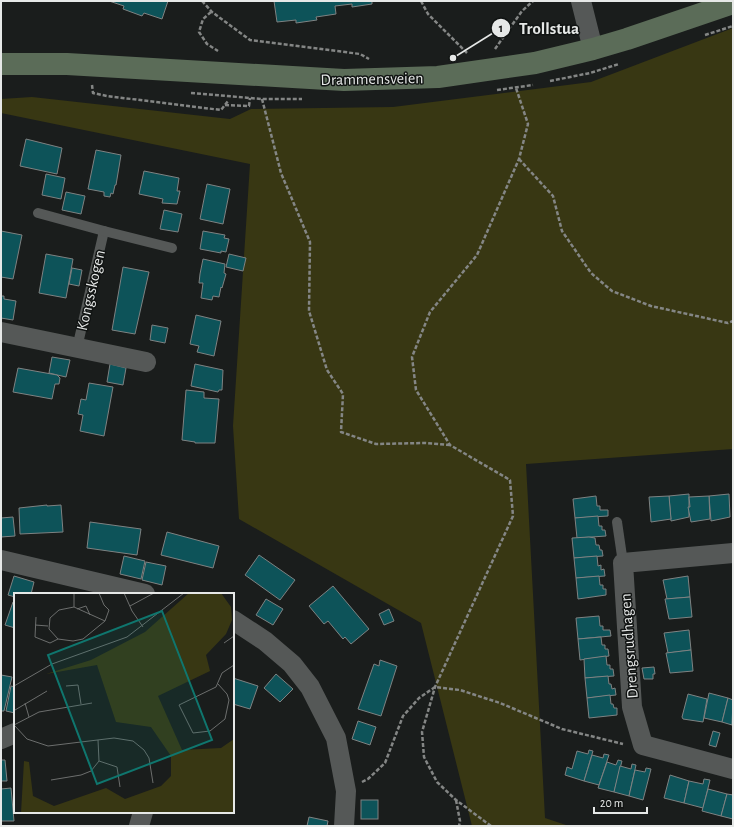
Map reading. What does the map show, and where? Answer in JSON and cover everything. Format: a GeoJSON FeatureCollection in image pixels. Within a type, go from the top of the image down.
{"type":"FeatureCollection","features":[{"type":"Feature","properties":{"kind":"main road","name":"Drammensveien"},"geometry":{"type":"LineString","coordinates":[[1,64],[67,64],[344,80],[438,77],[535,63],[593,49],[626,40],[733,3]]}},
{"type":"Feature","properties":{"kind":"street"},"geometry":{"type":"LineString","coordinates":[[581,1],[593,49]]}},
{"type":"Feature","properties":{"kind":"street","name":"Kongsskogen"},"geometry":{"type":"LineString","coordinates":[[1,332],[146,362]]}},
{"type":"Feature","properties":{"kind":"street"},"geometry":{"type":"LineString","coordinates":[[623,563],[733,553]]}},
{"type":"Feature","properties":{"kind":"street"},"geometry":{"type":"LineString","coordinates":[[1,560],[99,589],[136,593]]}},
{"type":"Feature","properties":{"kind":"street","name":"Drengsrudhagen"},"geometry":{"type":"LineString","coordinates":[[623,563],[632,707],[643,745]]}},
{"type":"Feature","properties":{"kind":"street"},"geometry":{"type":"LineString","coordinates":[[234,621],[265,641],[286,659],[310,687],[336,738],[346,791],[344,826]]}},
{"type":"Feature","properties":{"kind":"street"},"geometry":{"type":"LineString","coordinates":[[1,738],[14,733]]}},
{"type":"Feature","properties":{"kind":"street"},"geometry":{"type":"LineString","coordinates":[[643,745],[733,770]]}},
{"type":"Feature","properties":{"kind":"street"},"geometry":{"type":"LineString","coordinates":[[139,826],[143,813]]}},
{"type":"Feature","properties":{"kind":"lane","name":"Kongsskogen"},"geometry":{"type":"LineString","coordinates":[[38,213],[104,232],[172,248]]}},
{"type":"Feature","properties":{"kind":"lane","name":"Kongsskogen"},"geometry":{"type":"LineString","coordinates":[[77,348],[104,232]]}},
{"type":"Feature","properties":{"kind":"lane"},"geometry":{"type":"LineString","coordinates":[[617,522],[623,563]]}},
{"type":"Feature","properties":{"kind":"path"},"geometry":{"type":"LineString","coordinates":[[202,1],[211,12],[250,40],[360,54],[374,63],[367,62]]}},
{"type":"Feature","properties":{"kind":"path"},"geometry":{"type":"LineString","coordinates":[[421,1],[428,14],[469,54],[481,72],[522,11],[533,1]]}},
{"type":"Feature","properties":{"kind":"path"},"geometry":{"type":"LineString","coordinates":[[211,12],[203,19],[199,32],[207,44],[215,51],[222,52]]}},
{"type":"Feature","properties":{"kind":"path"},"geometry":{"type":"LineString","coordinates":[[546,82],[590,73]]}},
{"type":"Feature","properties":{"kind":"path"},"geometry":{"type":"LineString","coordinates":[[92,84],[93,93],[107,96],[221,110],[228,101]]}},
{"type":"Feature","properties":{"kind":"path"},"geometry":{"type":"LineString","coordinates":[[450,445],[416,390],[412,357],[430,312],[477,255],[519,159],[528,124],[516,88],[538,84]]}},
{"type":"Feature","properties":{"kind":"path"},"geometry":{"type":"LineString","coordinates":[[225,105],[249,106],[250,98]]}},
{"type":"Feature","properties":{"kind":"path"},"geometry":{"type":"LineString","coordinates":[[262,99],[281,173],[310,242],[309,311],[327,370],[343,394],[341,432],[376,444],[426,443],[450,445],[510,480],[513,516],[435,688],[422,732],[424,757],[437,782],[456,800],[491,826]]}},
{"type":"Feature","properties":{"kind":"path"},"geometry":{"type":"LineString","coordinates":[[519,159],[553,196],[562,231],[591,273],[612,291],[650,306],[728,323],[733,321]]}},
{"type":"Feature","properties":{"kind":"path"},"geometry":{"type":"LineString","coordinates":[[346,791],[368,779],[385,763],[404,716],[419,698],[435,688],[460,690],[500,703],[569,730],[617,743],[643,745]]}},
{"type":"Feature","properties":{"kind":"path"},"geometry":{"type":"LineString","coordinates":[[456,800],[460,820],[459,826]]}},
{"type":"Feature","properties":{"kind":"shaded area"},"geometry":{"type":"Polygon","coordinates":[[[733,28],[733,449],[526,464],[545,818],[569,826],[472,826],[421,623],[239,519],[233,426],[250,164],[1,113],[1,99],[32,97],[230,119],[251,109],[393,107],[591,82],[733,28]]]}},
{"type":"Feature","properties":{"kind":"building"},"geometry":{"type":"Polygon","coordinates":[[[109,1],[168,1],[162,19],[144,13],[142,16],[123,9],[124,6],[109,1]]]}},
{"type":"Feature","properties":{"kind":"building"},"geometry":{"type":"Polygon","coordinates":[[[274,1],[372,1],[372,4],[352,7],[352,4],[335,6],[336,14],[316,17],[317,20],[296,23],[296,20],[277,22],[274,1]]]}},
{"type":"Feature","properties":{"kind":"building"},"geometry":{"type":"Polygon","coordinates":[[[26,139],[62,148],[57,174],[20,166],[26,139]]]}},
{"type":"Feature","properties":{"kind":"building"},"geometry":{"type":"Polygon","coordinates":[[[96,150],[121,155],[116,185],[113,194],[111,193],[110,197],[104,196],[104,192],[88,189],[96,150]]]}},
{"type":"Feature","properties":{"kind":"building"},"geometry":{"type":"Polygon","coordinates":[[[144,171],[179,178],[177,191],[180,191],[177,204],[162,203],[163,199],[139,194],[144,171]]]}},
{"type":"Feature","properties":{"kind":"building"},"geometry":{"type":"Polygon","coordinates":[[[46,174],[65,178],[61,199],[42,195],[46,174]]]}},
{"type":"Feature","properties":{"kind":"building"},"geometry":{"type":"Polygon","coordinates":[[[207,184],[230,189],[223,224],[200,219],[207,184]]]}},
{"type":"Feature","properties":{"kind":"building"},"geometry":{"type":"Polygon","coordinates":[[[66,192],[85,196],[81,214],[62,210],[66,192]]]}},
{"type":"Feature","properties":{"kind":"building"},"geometry":{"type":"Polygon","coordinates":[[[164,210],[182,214],[178,232],[160,229],[164,210]]]}},
{"type":"Feature","properties":{"kind":"building"},"geometry":{"type":"Polygon","coordinates":[[[1,231],[22,235],[13,279],[1,277],[1,231]]]}},
{"type":"Feature","properties":{"kind":"building"},"geometry":{"type":"Polygon","coordinates":[[[203,231],[225,235],[224,238],[229,239],[226,252],[221,251],[221,253],[200,249],[203,231]]]}},
{"type":"Feature","properties":{"kind":"building"},"geometry":{"type":"Polygon","coordinates":[[[46,254],[73,259],[66,298],[39,293],[46,254]]]}},
{"type":"Feature","properties":{"kind":"building"},"geometry":{"type":"Polygon","coordinates":[[[229,254],[246,258],[243,271],[226,267],[229,254]]]}},
{"type":"Feature","properties":{"kind":"building"},"geometry":{"type":"Polygon","coordinates":[[[203,259],[225,264],[224,273],[226,274],[219,297],[213,296],[212,300],[201,298],[203,283],[199,283],[203,259]]]}},
{"type":"Feature","properties":{"kind":"building"},"geometry":{"type":"Polygon","coordinates":[[[123,267],[149,272],[135,334],[112,330],[123,267]]]}},
{"type":"Feature","properties":{"kind":"building"},"geometry":{"type":"Polygon","coordinates":[[[72,268],[82,270],[79,286],[69,284],[72,268]]]}},
{"type":"Feature","properties":{"kind":"building"},"geometry":{"type":"Polygon","coordinates":[[[1,296],[4,296],[4,299],[16,301],[13,320],[1,318],[1,296]]]}},
{"type":"Feature","properties":{"kind":"building"},"geometry":{"type":"Polygon","coordinates":[[[196,315],[221,321],[214,356],[197,352],[199,346],[190,344],[196,315]]]}},
{"type":"Feature","properties":{"kind":"building"},"geometry":{"type":"Polygon","coordinates":[[[152,325],[168,328],[165,343],[150,340],[152,325]]]}},
{"type":"Feature","properties":{"kind":"building"},"geometry":{"type":"Polygon","coordinates":[[[52,357],[70,360],[66,377],[49,373],[52,357]]]}},
{"type":"Feature","properties":{"kind":"building"},"geometry":{"type":"Polygon","coordinates":[[[110,364],[126,368],[123,385],[107,382],[110,364]]]}},
{"type":"Feature","properties":{"kind":"building"},"geometry":{"type":"Polygon","coordinates":[[[195,364],[223,370],[222,390],[219,390],[218,392],[191,386],[195,364]]]}},
{"type":"Feature","properties":{"kind":"building"},"geometry":{"type":"Polygon","coordinates":[[[18,368],[57,375],[60,378],[59,384],[55,384],[52,399],[13,392],[18,368]]]}},
{"type":"Feature","properties":{"kind":"building"},"geometry":{"type":"Polygon","coordinates":[[[89,383],[113,387],[104,436],[80,431],[83,415],[78,414],[81,399],[86,400],[89,383]]]}},
{"type":"Feature","properties":{"kind":"building"},"geometry":{"type":"Polygon","coordinates":[[[186,390],[204,392],[204,398],[219,399],[215,443],[195,443],[182,440],[186,390]]]}},
{"type":"Feature","properties":{"kind":"building"},"geometry":{"type":"Polygon","coordinates":[[[689,494],[689,517],[671,521],[669,496],[689,494]]]}},
{"type":"Feature","properties":{"kind":"building"},"geometry":{"type":"Polygon","coordinates":[[[729,494],[730,517],[711,521],[709,496],[729,494]]]}},
{"type":"Feature","properties":{"kind":"building"},"geometry":{"type":"Polygon","coordinates":[[[596,496],[597,506],[600,506],[600,510],[608,510],[608,516],[575,518],[573,499],[596,496]]]}},
{"type":"Feature","properties":{"kind":"building"},"geometry":{"type":"Polygon","coordinates":[[[669,496],[671,519],[651,522],[649,497],[669,496]]]}},
{"type":"Feature","properties":{"kind":"building"},"geometry":{"type":"Polygon","coordinates":[[[709,496],[710,519],[691,522],[688,507],[690,507],[689,497],[709,496]]]}},
{"type":"Feature","properties":{"kind":"building"},"geometry":{"type":"Polygon","coordinates":[[[61,505],[63,532],[20,534],[19,508],[61,505]]]}},
{"type":"Feature","properties":{"kind":"building"},"geometry":{"type":"Polygon","coordinates":[[[598,516],[599,526],[602,526],[602,530],[605,530],[606,536],[577,538],[575,518],[598,516]]]}},
{"type":"Feature","properties":{"kind":"building"},"geometry":{"type":"Polygon","coordinates":[[[13,517],[15,536],[1,537],[1,518],[13,517]]]}},
{"type":"Feature","properties":{"kind":"building"},"geometry":{"type":"Polygon","coordinates":[[[90,522],[141,529],[137,555],[87,548],[90,522]]]}},
{"type":"Feature","properties":{"kind":"building"},"geometry":{"type":"Polygon","coordinates":[[[167,532],[219,546],[213,568],[161,555],[167,532]]]}},
{"type":"Feature","properties":{"kind":"building"},"geometry":{"type":"Polygon","coordinates":[[[572,538],[595,538],[596,545],[599,545],[603,556],[574,558],[572,538]]]}},
{"type":"Feature","properties":{"kind":"building"},"geometry":{"type":"Polygon","coordinates":[[[259,555],[295,580],[280,600],[245,575],[259,555]]]}},
{"type":"Feature","properties":{"kind":"building"},"geometry":{"type":"Polygon","coordinates":[[[124,556],[145,561],[141,579],[120,574],[124,556]]]}},
{"type":"Feature","properties":{"kind":"building"},"geometry":{"type":"Polygon","coordinates":[[[597,556],[598,566],[601,565],[601,570],[604,569],[605,576],[576,578],[574,558],[597,556]]]}},
{"type":"Feature","properties":{"kind":"building"},"geometry":{"type":"Polygon","coordinates":[[[146,562],[166,566],[162,585],[142,580],[146,562]]]}},
{"type":"Feature","properties":{"kind":"building"},"geometry":{"type":"Polygon","coordinates":[[[14,576],[34,582],[31,593],[14,593],[14,597],[8,595],[14,576]]]}},
{"type":"Feature","properties":{"kind":"building"},"geometry":{"type":"Polygon","coordinates":[[[599,576],[600,585],[603,585],[603,589],[606,589],[606,595],[578,599],[576,578],[599,576]]]}},
{"type":"Feature","properties":{"kind":"building"},"geometry":{"type":"Polygon","coordinates":[[[688,576],[690,597],[667,599],[663,580],[688,576]]]}},
{"type":"Feature","properties":{"kind":"building"},"geometry":{"type":"Polygon","coordinates":[[[333,586],[369,629],[351,644],[345,637],[343,639],[328,621],[324,624],[309,606],[333,586]]]}},
{"type":"Feature","properties":{"kind":"building"},"geometry":{"type":"Polygon","coordinates":[[[690,597],[692,617],[669,619],[665,599],[690,597]]]}},
{"type":"Feature","properties":{"kind":"building"},"geometry":{"type":"Polygon","coordinates":[[[266,599],[283,609],[273,625],[256,615],[266,599]]]}},
{"type":"Feature","properties":{"kind":"building"},"geometry":{"type":"Polygon","coordinates":[[[13,602],[14,628],[5,625],[13,602]]]}},
{"type":"Feature","properties":{"kind":"building"},"geometry":{"type":"Polygon","coordinates":[[[389,609],[394,621],[384,625],[379,614],[389,609]]]}},
{"type":"Feature","properties":{"kind":"building"},"geometry":{"type":"Polygon","coordinates":[[[599,616],[600,626],[603,626],[603,630],[610,630],[611,636],[578,639],[576,618],[599,616]]]}},
{"type":"Feature","properties":{"kind":"building"},"geometry":{"type":"Polygon","coordinates":[[[689,630],[691,650],[668,653],[664,633],[689,630]]]}},
{"type":"Feature","properties":{"kind":"building"},"geometry":{"type":"Polygon","coordinates":[[[601,637],[602,645],[605,645],[605,649],[608,649],[609,656],[580,660],[578,639],[601,637]]]}},
{"type":"Feature","properties":{"kind":"building"},"geometry":{"type":"Polygon","coordinates":[[[691,650],[693,671],[670,673],[666,653],[691,650]]]}},
{"type":"Feature","properties":{"kind":"building"},"geometry":{"type":"Polygon","coordinates":[[[606,656],[607,665],[610,665],[610,669],[613,669],[614,676],[585,678],[584,659],[606,656]]]}},
{"type":"Feature","properties":{"kind":"building"},"geometry":{"type":"Polygon","coordinates":[[[380,660],[397,666],[381,716],[358,709],[374,664],[379,666],[380,660]]]}},
{"type":"Feature","properties":{"kind":"building"},"geometry":{"type":"Polygon","coordinates":[[[654,667],[655,674],[653,674],[653,679],[644,679],[642,668],[654,667]]]}},
{"type":"Feature","properties":{"kind":"building"},"geometry":{"type":"Polygon","coordinates":[[[276,674],[293,689],[280,702],[264,688],[276,674]]]}},
{"type":"Feature","properties":{"kind":"building"},"geometry":{"type":"Polygon","coordinates":[[[1,675],[12,677],[4,711],[1,711],[1,675]]]}},
{"type":"Feature","properties":{"kind":"building"},"geometry":{"type":"Polygon","coordinates":[[[608,676],[609,684],[611,684],[612,689],[615,688],[616,695],[587,698],[585,678],[608,676]]]}},
{"type":"Feature","properties":{"kind":"building"},"geometry":{"type":"Polygon","coordinates":[[[234,678],[258,686],[250,709],[234,704],[234,678]]]}},
{"type":"Feature","properties":{"kind":"building"},"geometry":{"type":"Polygon","coordinates":[[[11,686],[14,687],[14,713],[6,711],[11,686]]]}},
{"type":"Feature","properties":{"kind":"building"},"geometry":{"type":"Polygon","coordinates":[[[709,693],[728,698],[722,722],[704,718],[709,693]]]}},
{"type":"Feature","properties":{"kind":"building"},"geometry":{"type":"Polygon","coordinates":[[[688,694],[707,699],[703,722],[683,719],[682,717],[688,694]]]}},
{"type":"Feature","properties":{"kind":"building"},"geometry":{"type":"Polygon","coordinates":[[[610,695],[611,704],[613,704],[614,708],[617,708],[617,715],[589,718],[587,698],[610,695]]]}},
{"type":"Feature","properties":{"kind":"building"},"geometry":{"type":"Polygon","coordinates":[[[728,698],[733,700],[732,725],[722,722],[728,698]]]}},
{"type":"Feature","properties":{"kind":"building"},"geometry":{"type":"Polygon","coordinates":[[[358,721],[376,727],[370,745],[352,739],[358,721]]]}},
{"type":"Feature","properties":{"kind":"building"},"geometry":{"type":"Polygon","coordinates":[[[713,731],[720,733],[716,747],[709,745],[713,731]]]}},
{"type":"Feature","properties":{"kind":"building"},"geometry":{"type":"Polygon","coordinates":[[[589,750],[593,751],[584,781],[565,775],[567,767],[572,769],[577,751],[588,754],[589,750]]]}},
{"type":"Feature","properties":{"kind":"building"},"geometry":{"type":"Polygon","coordinates":[[[604,754],[609,755],[599,785],[584,781],[592,755],[603,758],[604,754]]]}},
{"type":"Feature","properties":{"kind":"building"},"geometry":{"type":"Polygon","coordinates":[[[1,760],[5,760],[7,781],[1,781],[1,760]]]}},
{"type":"Feature","properties":{"kind":"building"},"geometry":{"type":"Polygon","coordinates":[[[618,760],[622,761],[614,792],[598,788],[607,762],[616,765],[618,760]]]}},
{"type":"Feature","properties":{"kind":"building"},"geometry":{"type":"Polygon","coordinates":[[[632,764],[636,765],[629,796],[614,792],[620,766],[631,769],[632,764]]]}},
{"type":"Feature","properties":{"kind":"building"},"geometry":{"type":"Polygon","coordinates":[[[646,768],[651,769],[643,800],[629,796],[635,770],[645,772],[646,768]]]}},
{"type":"Feature","properties":{"kind":"building"},"geometry":{"type":"Polygon","coordinates":[[[670,775],[689,781],[684,803],[664,798],[670,775]]]}},
{"type":"Feature","properties":{"kind":"building"},"geometry":{"type":"Polygon","coordinates":[[[704,779],[710,780],[703,808],[684,803],[689,781],[703,784],[704,779]]]}},
{"type":"Feature","properties":{"kind":"building"},"geometry":{"type":"Polygon","coordinates":[[[11,788],[14,821],[1,821],[1,789],[11,788]]]}},
{"type":"Feature","properties":{"kind":"building"},"geometry":{"type":"Polygon","coordinates":[[[708,789],[727,794],[721,816],[702,811],[708,789]]]}},
{"type":"Feature","properties":{"kind":"building"},"geometry":{"type":"Polygon","coordinates":[[[727,794],[733,795],[733,819],[721,816],[727,794]]]}},
{"type":"Feature","properties":{"kind":"building"},"geometry":{"type":"Polygon","coordinates":[[[361,800],[378,800],[378,819],[361,819],[361,800]]]}},
{"type":"Feature","properties":{"kind":"building"},"geometry":{"type":"Polygon","coordinates":[[[309,817],[328,821],[327,826],[307,826],[309,817]]]}},
{"type":"Feature","properties":{"kind":"place","name":"Trollstua"},"geometry":{"type":"Point","coordinates":[453,58]}}]}
